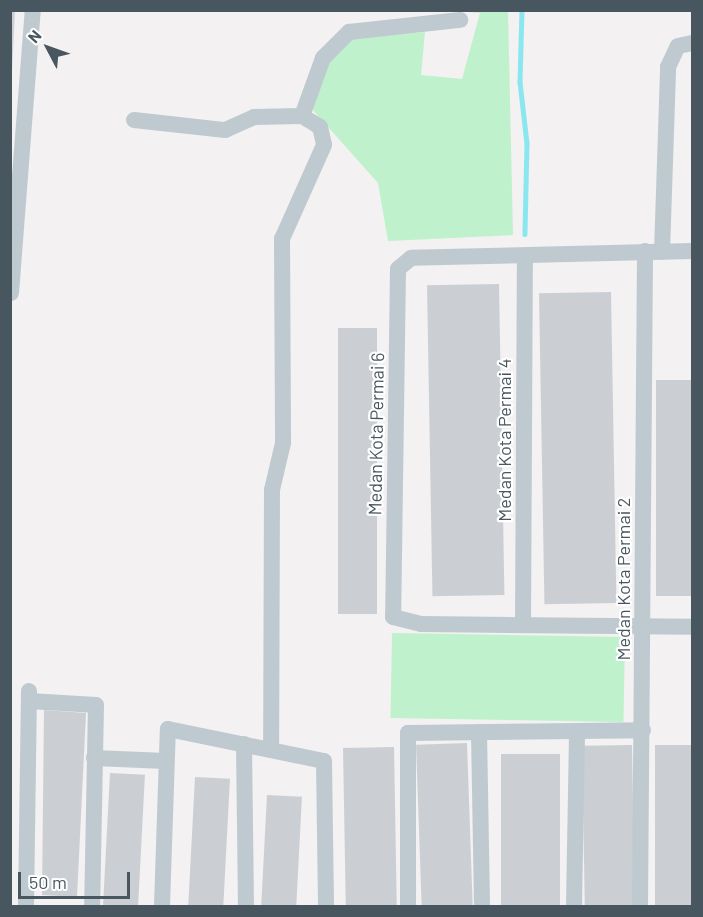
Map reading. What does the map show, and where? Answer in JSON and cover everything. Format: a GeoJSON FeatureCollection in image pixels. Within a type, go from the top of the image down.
{"type":"FeatureCollection","features":[{"type":"Feature","properties":{"kind":"street"},"geometry":{"type":"LineString","coordinates":[[11,293],[33,10]]}},
{"type":"Feature","properties":{"kind":"street"},"geometry":{"type":"LineString","coordinates":[[302,116],[323,58],[349,32],[460,20]]}},
{"type":"Feature","properties":{"kind":"street"},"geometry":{"type":"LineString","coordinates":[[662,252],[668,67],[678,46],[693,43]]}},
{"type":"Feature","properties":{"kind":"street"},"geometry":{"type":"LineString","coordinates":[[134,120],[225,130],[254,117],[302,116],[320,127],[324,145],[282,239],[283,442],[272,490],[271,750]]}},
{"type":"Feature","properties":{"kind":"street","name":"Medan Kota Permai 2"},"geometry":{"type":"LineString","coordinates":[[640,906],[645,251]]}},
{"type":"Feature","properties":{"kind":"street"},"geometry":{"type":"LineString","coordinates":[[525,256],[693,251]]}},
{"type":"Feature","properties":{"kind":"street","name":"Medan Kota Permai 6"},"geometry":{"type":"LineString","coordinates":[[523,624],[421,624],[393,617],[398,269],[411,258],[525,256]]}},
{"type":"Feature","properties":{"kind":"street","name":"Medan Kota Permai 4"},"geometry":{"type":"LineString","coordinates":[[523,624],[525,256]]}},
{"type":"Feature","properties":{"kind":"street"},"geometry":{"type":"LineString","coordinates":[[523,624],[693,627]]}},
{"type":"Feature","properties":{"kind":"street"},"geometry":{"type":"LineString","coordinates":[[26,906],[29,695],[96,705],[92,906]]}},
{"type":"Feature","properties":{"kind":"street"},"geometry":{"type":"LineString","coordinates":[[162,906],[168,729],[324,761],[326,906]]}},
{"type":"Feature","properties":{"kind":"street"},"geometry":{"type":"LineString","coordinates":[[408,906],[408,733],[643,730]]}},
{"type":"Feature","properties":{"kind":"street"},"geometry":{"type":"LineString","coordinates":[[574,906],[577,731]]}},
{"type":"Feature","properties":{"kind":"street"},"geometry":{"type":"LineString","coordinates":[[479,732],[483,906]]}},
{"type":"Feature","properties":{"kind":"street"},"geometry":{"type":"LineString","coordinates":[[244,744],[246,906]]}},
{"type":"Feature","properties":{"kind":"street"},"geometry":{"type":"LineString","coordinates":[[10,746],[28,747]]}},
{"type":"Feature","properties":{"kind":"street"},"geometry":{"type":"LineString","coordinates":[[94,758],[166,761]]}},
{"type":"Feature","properties":{"kind":"green space"},"geometry":{"type":"Polygon","coordinates":[[[457,11],[508,11],[513,235],[388,241],[378,183],[312,109],[329,62],[350,39],[425,32],[421,75],[462,79],[480,13],[457,11]]]}},
{"type":"Feature","properties":{"kind":"green space"},"geometry":{"type":"Polygon","coordinates":[[[392,633],[625,637],[623,722],[391,718],[392,633]]]}},
{"type":"Feature","properties":{"kind":"building"},"geometry":{"type":"Polygon","coordinates":[[[10,10],[15,10],[12,71],[10,71],[10,10]]]}},
{"type":"Feature","properties":{"kind":"building"},"geometry":{"type":"Polygon","coordinates":[[[499,284],[504,595],[432,596],[427,285],[499,284]]]}},
{"type":"Feature","properties":{"kind":"building"},"geometry":{"type":"Polygon","coordinates":[[[611,292],[616,603],[544,604],[539,293],[611,292]]]}},
{"type":"Feature","properties":{"kind":"building"},"geometry":{"type":"Polygon","coordinates":[[[338,328],[377,328],[377,614],[338,614],[338,328]]]}},
{"type":"Feature","properties":{"kind":"building"},"geometry":{"type":"Polygon","coordinates":[[[656,380],[692,380],[692,596],[656,596],[656,380]]]}},
{"type":"Feature","properties":{"kind":"building"},"geometry":{"type":"Polygon","coordinates":[[[44,710],[86,713],[77,897],[42,895],[44,710]]]}},
{"type":"Feature","properties":{"kind":"building"},"geometry":{"type":"Polygon","coordinates":[[[467,743],[473,906],[422,906],[416,745],[467,743]]]}},
{"type":"Feature","properties":{"kind":"building"},"geometry":{"type":"Polygon","coordinates":[[[632,745],[635,906],[585,906],[582,746],[632,745]]]}},
{"type":"Feature","properties":{"kind":"building"},"geometry":{"type":"Polygon","coordinates":[[[655,745],[692,745],[692,906],[655,906],[655,745]]]}},
{"type":"Feature","properties":{"kind":"building"},"geometry":{"type":"Polygon","coordinates":[[[394,747],[397,906],[346,906],[343,748],[394,747]]]}},
{"type":"Feature","properties":{"kind":"building"},"geometry":{"type":"Polygon","coordinates":[[[501,754],[560,754],[560,906],[501,906],[501,754]]]}},
{"type":"Feature","properties":{"kind":"building"},"geometry":{"type":"Polygon","coordinates":[[[110,773],[145,775],[138,906],[103,905],[110,773]]]}},
{"type":"Feature","properties":{"kind":"building"},"geometry":{"type":"Polygon","coordinates":[[[195,777],[230,779],[223,906],[188,906],[195,777]]]}},
{"type":"Feature","properties":{"kind":"building"},"geometry":{"type":"Polygon","coordinates":[[[267,795],[302,797],[296,906],[261,906],[267,795]]]}},
{"type":"Feature","properties":{"kind":"waterway"},"geometry":{"type":"LineString","coordinates":[[522,10],[520,82],[527,143],[525,234]]}}]}
